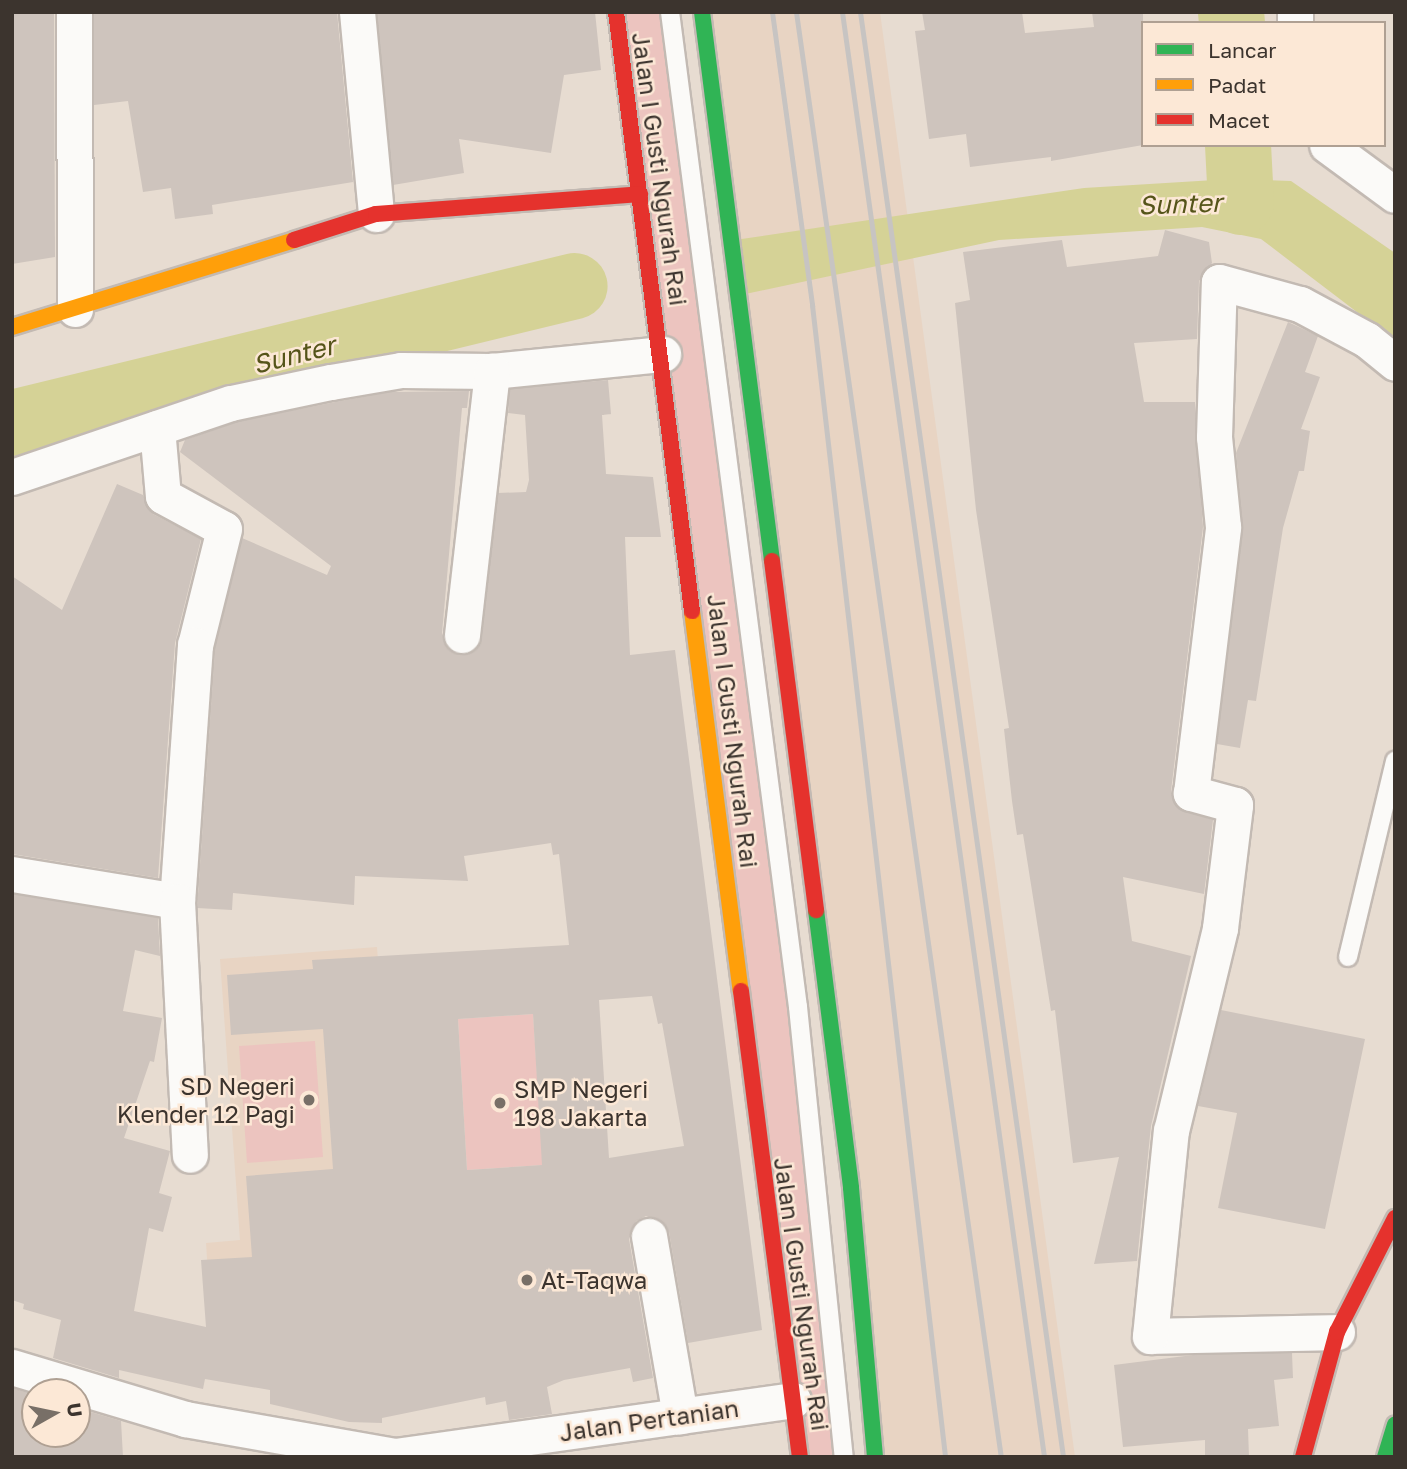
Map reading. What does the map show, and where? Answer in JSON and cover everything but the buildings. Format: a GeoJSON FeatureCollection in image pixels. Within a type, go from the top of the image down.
{"type":"FeatureCollection","features":[{"type":"Feature","properties":{"kind":"main road","name":"Jalan I Gusti Ngurah Rai"},"geometry":{"type":"LineString","coordinates":[[616,12],[663,354],[800,1457]]}},
{"type":"Feature","properties":{"kind":"main road"},"geometry":{"type":"LineString","coordinates":[[702,12],[745,370],[849,1175],[875,1457]]}},
{"type":"Feature","properties":{"kind":"main road"},"geometry":{"type":"LineString","coordinates":[[12,327],[376,215],[640,194]]}},
{"type":"Feature","properties":{"kind":"main road"},"geometry":{"type":"LineString","coordinates":[[1303,1457],[1337,1332],[1395,1218]]}},
{"type":"Feature","properties":{"kind":"main road"},"geometry":{"type":"LineString","coordinates":[[1385,1457],[1395,1425]]}},
{"type":"Feature","properties":{"kind":"street"},"geometry":{"type":"LineString","coordinates":[[74,12],[75,309]]}},
{"type":"Feature","properties":{"kind":"street"},"geometry":{"type":"LineString","coordinates":[[357,12],[376,215]]}},
{"type":"Feature","properties":{"kind":"street"},"geometry":{"type":"LineString","coordinates":[[1330,147],[1395,195]]}},
{"type":"Feature","properties":{"kind":"street"},"geometry":{"type":"LineString","coordinates":[[1337,1332],[1150,1336],[1171,1131],[1220,928],[1235,805],[1191,793],[1223,527],[1214,438],[1219,282],[1300,304],[1367,340],[1395,363]]}},
{"type":"Feature","properties":{"kind":"street"},"geometry":{"type":"LineString","coordinates":[[12,477],[231,403],[389,372],[440,368],[492,372],[663,354]]}},
{"type":"Feature","properties":{"kind":"street"},"geometry":{"type":"LineString","coordinates":[[462,635],[492,372]]}},
{"type":"Feature","properties":{"kind":"street"},"geometry":{"type":"LineString","coordinates":[[157,428],[163,496],[224,529],[195,645],[177,901],[190,1155]]}},
{"type":"Feature","properties":{"kind":"street"},"geometry":{"type":"LineString","coordinates":[[12,874],[177,901]]}},
{"type":"Feature","properties":{"kind":"street"},"geometry":{"type":"LineString","coordinates":[[649,1237],[680,1416]]}},
{"type":"Feature","properties":{"kind":"street","name":"Jalan Pertanian"},"geometry":{"type":"LineString","coordinates":[[12,1367],[185,1419],[393,1456],[793,1400]]}},
{"type":"Feature","properties":{"kind":"lane"},"geometry":{"type":"LineString","coordinates":[[670,12],[798,1007],[844,1457]]}},
{"type":"Feature","properties":{"kind":"lane"},"geometry":{"type":"LineString","coordinates":[[1348,957],[1394,770]]}},
{"type":"Feature","properties":{"kind":"shaded area"},"geometry":{"type":"Polygon","coordinates":[[[616,12],[670,12],[844,1457],[800,1457],[616,12]]]}},
{"type":"Feature","properties":{"kind":"shaded area"},"geometry":{"type":"Polygon","coordinates":[[[702,12],[880,12],[1075,1457],[875,1457],[702,12]]]}},
{"type":"Feature","properties":{"kind":"shaded area","name":"SD Negeri Klender 12 Pagi"},"geometry":{"type":"Polygon","coordinates":[[[377,947],[398,1244],[211,1318],[206,1243],[240,1240],[220,959],[377,947]]]}},
{"type":"Feature","properties":{"kind":"shaded area"},"geometry":{"type":"Polygon","coordinates":[[[533,1014],[543,1165],[467,1170],[458,1019],[533,1014]]]}},
{"type":"Feature","properties":{"kind":"shaded area"},"geometry":{"type":"Polygon","coordinates":[[[315,1041],[323,1157],[247,1163],[239,1046],[315,1041]]]}},
{"type":"Feature","properties":{"kind":"water"},"geometry":{"type":"Polygon","coordinates":[[[1231,179],[1291,181],[1395,253],[1395,341],[1261,239],[1202,227],[999,240],[736,296],[728,241],[1084,188],[1231,179]]]}},
{"type":"Feature","properties":{"kind":"waterway"},"geometry":{"type":"LineString","coordinates":[[1231,12],[1232,21]]}},
{"type":"Feature","properties":{"kind":"waterway"},"geometry":{"type":"LineString","coordinates":[[1238,147],[1241,202]]}},
{"type":"Feature","properties":{"kind":"waterway","name":"Sunter"},"geometry":{"type":"LineString","coordinates":[[12,423],[575,286]]}},
{"type":"Feature","properties":{"kind":"railway"},"geometry":{"type":"LineString","coordinates":[[772,12],[812,305],[945,1457]]}},
{"type":"Feature","properties":{"kind":"railway"},"geometry":{"type":"LineString","coordinates":[[796,12],[1001,1457]]}},
{"type":"Feature","properties":{"kind":"railway"},"geometry":{"type":"LineString","coordinates":[[842,12],[1044,1457]]}},
{"type":"Feature","properties":{"kind":"railway"},"geometry":{"type":"LineString","coordinates":[[860,12],[1063,1457]]}},
{"type":"Feature","properties":{"kind":"traffic: fast"},"geometry":{"type":"LineString","coordinates":[[702,12],[772,561]]}},
{"type":"Feature","properties":{"kind":"traffic: fast"},"geometry":{"type":"LineString","coordinates":[[816,910],[851,1188],[875,1457]]}},
{"type":"Feature","properties":{"kind":"traffic: fast"},"geometry":{"type":"LineString","coordinates":[[1385,1457],[1395,1425]]}},
{"type":"Feature","properties":{"kind":"traffic: slow"},"geometry":{"type":"LineString","coordinates":[[12,327],[294,240]]}},
{"type":"Feature","properties":{"kind":"traffic: slow"},"geometry":{"type":"LineString","coordinates":[[692,611],[741,991]]}},
{"type":"Feature","properties":{"kind":"traffic: jam"},"geometry":{"type":"LineString","coordinates":[[616,12],[692,611]]}},
{"type":"Feature","properties":{"kind":"traffic: jam"},"geometry":{"type":"LineString","coordinates":[[294,240],[376,214],[640,194]]}},
{"type":"Feature","properties":{"kind":"traffic: jam"},"geometry":{"type":"LineString","coordinates":[[772,561],[816,910]]}},
{"type":"Feature","properties":{"kind":"traffic: jam"},"geometry":{"type":"LineString","coordinates":[[741,991],[800,1457]]}},
{"type":"Feature","properties":{"kind":"traffic: jam"},"geometry":{"type":"LineString","coordinates":[[1303,1457],[1337,1332],[1395,1218]]}},
{"type":"Feature","properties":{"kind":"place","name":"SD Negeri Klender 12 Pagi"},"geometry":{"type":"Point","coordinates":[309,1100]}},
{"type":"Feature","properties":{"kind":"place","name":"SMP Negeri 198 Jakarta"},"geometry":{"type":"Point","coordinates":[500,1103]}},
{"type":"Feature","properties":{"kind":"place","name":"At-Taqwa"},"geometry":{"type":"Point","coordinates":[527,1280]}}]}
